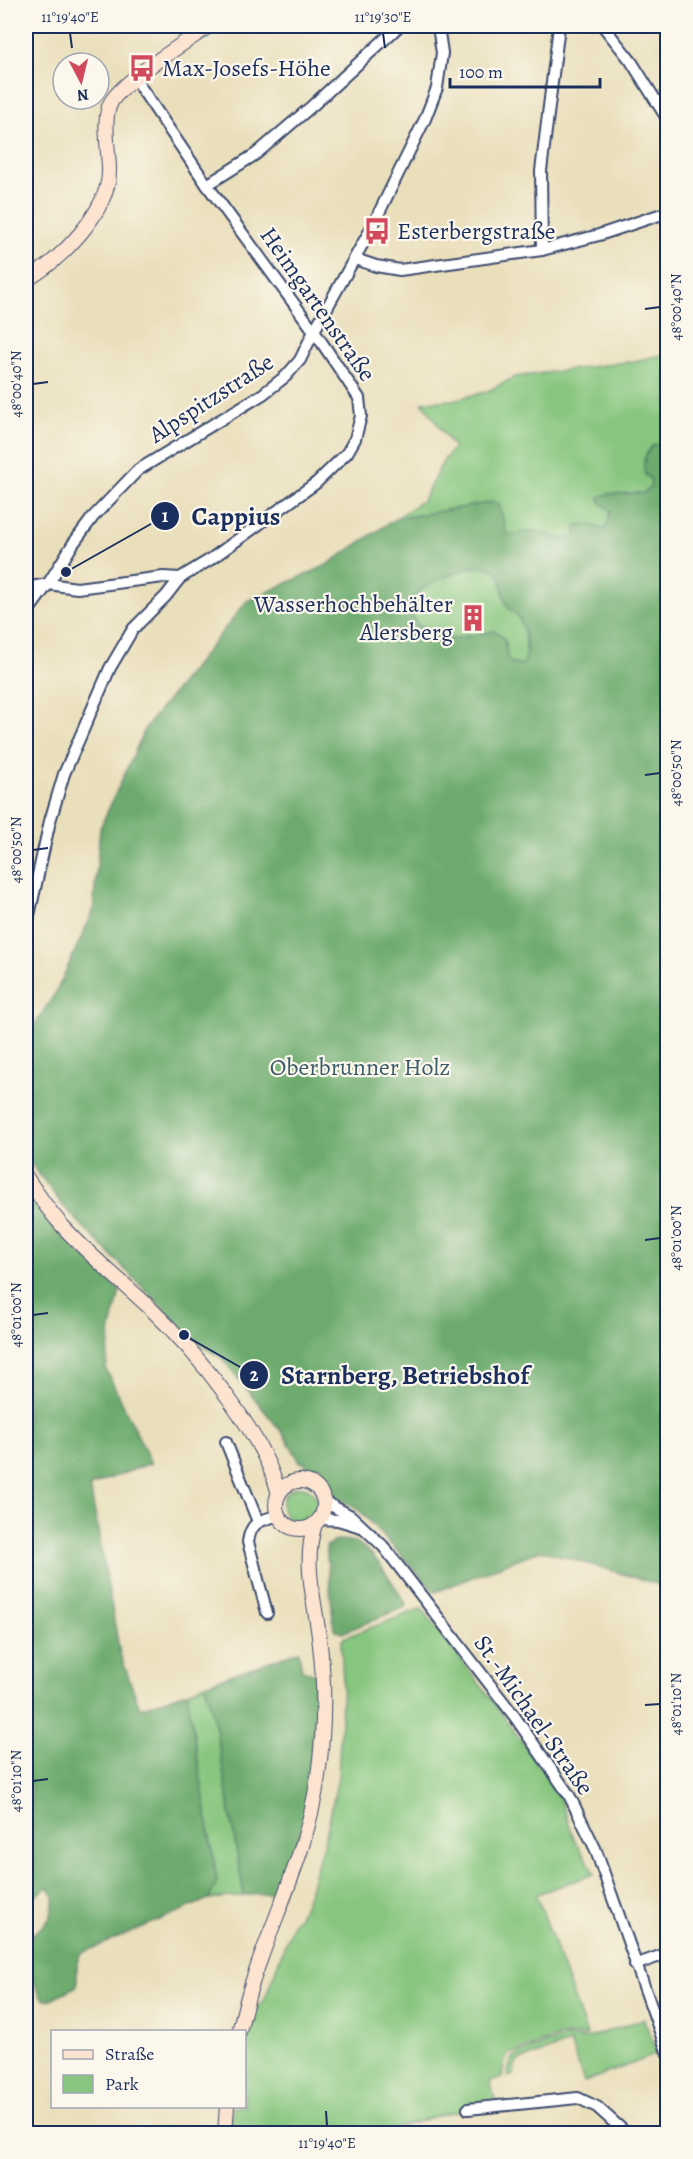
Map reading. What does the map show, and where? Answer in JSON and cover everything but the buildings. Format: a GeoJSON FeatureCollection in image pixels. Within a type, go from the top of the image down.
{"type":"FeatureCollection","features":[{"type":"Feature","properties":{"kind":"street"},"geometry":{"type":"LineString","coordinates":[[26,280],[58,259],[87,224],[103,198],[110,174],[107,118],[110,103],[135,79],[209,26]]}},
{"type":"Feature","properties":{"kind":"street"},"geometry":{"type":"LineString","coordinates":[[207,185],[256,154],[399,26]]}},
{"type":"Feature","properties":{"kind":"street","name":"Alpspitzstraße"},"geometry":{"type":"LineString","coordinates":[[26,614],[93,517],[138,470],[263,394],[286,376],[300,360],[355,260],[425,119],[437,88],[442,53],[438,26]]}},
{"type":"Feature","properties":{"kind":"street"},"geometry":{"type":"LineString","coordinates":[[542,250],[541,171],[558,26]]}},
{"type":"Feature","properties":{"kind":"street"},"geometry":{"type":"LineString","coordinates":[[603,26],[631,61],[668,120]]}},
{"type":"Feature","properties":{"kind":"street","name":"Heimgartenstraße"},"geometry":{"type":"LineString","coordinates":[[26,929],[50,821],[64,774],[110,668],[133,628],[166,596],[180,578],[211,559],[316,483],[347,453],[356,439],[361,416],[359,398],[314,331],[207,185],[135,79]]}},
{"type":"Feature","properties":{"kind":"street"},"geometry":{"type":"LineString","coordinates":[[355,260],[400,270],[542,250],[599,235],[668,212]]}},
{"type":"Feature","properties":{"kind":"street"},"geometry":{"type":"LineString","coordinates":[[26,588],[48,585],[77,588],[163,577],[180,578]]}},
{"type":"Feature","properties":{"kind":"street"},"geometry":{"type":"LineString","coordinates":[[26,1178],[60,1223],[179,1339],[240,1415],[264,1452],[279,1494],[276,1508],[302,1547],[308,1565],[321,1646],[323,1715],[318,1776],[305,1840],[252,1983],[239,2030]]}},
{"type":"Feature","properties":{"kind":"street"},"geometry":{"type":"LineString","coordinates":[[226,1442],[258,1522]]}},
{"type":"Feature","properties":{"kind":"street"},"geometry":{"type":"LineString","coordinates":[[264,1452],[296,1482]]}},
{"type":"Feature","properties":{"kind":"street"},"geometry":{"type":"LineString","coordinates":[[279,1494],[289,1484],[302,1481],[314,1485],[324,1501],[324,1507],[309,1546],[308,1565]]}},
{"type":"Feature","properties":{"kind":"street","name":"St.-Michael-Straße"},"geometry":{"type":"LineString","coordinates":[[324,1501],[351,1516],[383,1546],[515,1717],[569,1796],[595,1848],[634,1965],[668,2054]]}},
{"type":"Feature","properties":{"kind":"street"},"geometry":{"type":"LineString","coordinates":[[267,1613],[248,1542],[249,1531],[258,1522],[279,1515]]}},
{"type":"Feature","properties":{"kind":"street","name":"St.-Michael-Straße"},"geometry":{"type":"LineString","coordinates":[[317,1521],[338,1520],[361,1527]]}},
{"type":"Feature","properties":{"kind":"street"},"geometry":{"type":"LineString","coordinates":[[290,1526],[302,1528],[317,1521]]}},
{"type":"Feature","properties":{"kind":"street"},"geometry":{"type":"LineString","coordinates":[[634,1965],[668,1953]]}},
{"type":"Feature","properties":{"kind":"street"},"geometry":{"type":"LineString","coordinates":[[468,2109],[578,2098],[597,2107],[627,2133]]}},
{"type":"Feature","properties":{"kind":"street"},"geometry":{"type":"LineString","coordinates":[[225,2133],[227,2108]]}},
{"type":"Feature","properties":{"kind":"green space"},"geometry":{"type":"Polygon","coordinates":[[[667,354],[667,446],[650,478],[651,485],[644,493],[608,494],[611,511],[605,530],[587,524],[576,537],[560,539],[535,531],[507,535],[493,502],[395,519],[423,500],[444,460],[454,448],[422,402],[452,400],[486,392],[515,377],[634,361],[667,354]]]}},
{"type":"Feature","properties":{"kind":"green space","name":"Oberbrunner Holz"},"geometry":{"type":"Polygon","coordinates":[[[653,445],[668,446],[667,1587],[541,1550],[435,1592],[360,1511],[335,1497],[319,1472],[306,1468],[304,1461],[301,1463],[284,1435],[221,1357],[197,1343],[64,1207],[26,1157],[26,1038],[56,992],[93,912],[100,828],[146,727],[247,601],[325,566],[395,519],[493,502],[499,504],[507,535],[535,531],[560,539],[576,537],[576,525],[587,524],[605,530],[611,511],[600,502],[599,497],[608,494],[644,493],[651,485],[650,478],[645,475],[644,459],[653,445]],[[473,567],[456,572],[434,582],[416,595],[411,602],[410,610],[417,624],[428,630],[436,642],[495,631],[504,641],[509,662],[521,665],[525,662],[526,651],[522,626],[518,616],[508,607],[498,573],[485,567],[473,567]]]}},
{"type":"Feature","properties":{"kind":"green space"},"geometry":{"type":"Polygon","coordinates":[[[473,567],[493,569],[501,578],[505,600],[510,610],[518,616],[524,633],[526,657],[525,662],[521,665],[509,663],[506,655],[506,642],[495,631],[436,642],[428,629],[416,624],[410,610],[417,594],[434,581],[473,567]]]}},
{"type":"Feature","properties":{"kind":"green space"},"geometry":{"type":"Polygon","coordinates":[[[26,1190],[55,1229],[120,1291],[111,1328],[106,1369],[151,1463],[90,1486],[120,1654],[140,1708],[187,1692],[217,1881],[209,1899],[80,1954],[77,1963],[77,1986],[45,2000],[41,1997],[26,1964],[26,1940],[48,1920],[53,1901],[48,1887],[26,1903],[26,1849],[32,1843],[30,1783],[26,1773],[26,1190]]]}},
{"type":"Feature","properties":{"kind":"green space"},"geometry":{"type":"Polygon","coordinates":[[[300,1487],[312,1493],[318,1505],[312,1517],[300,1523],[288,1517],[282,1505],[288,1493],[300,1487]]]}},
{"type":"Feature","properties":{"kind":"green space"},"geometry":{"type":"Polygon","coordinates":[[[338,1540],[356,1543],[369,1551],[406,1603],[405,1607],[342,1633],[334,1629],[326,1546],[338,1540]]]}},
{"type":"Feature","properties":{"kind":"green space"},"geometry":{"type":"Polygon","coordinates":[[[420,1609],[423,1610],[554,1786],[575,1840],[594,1874],[537,1894],[537,1896],[587,2035],[561,2036],[507,2055],[502,2078],[490,2082],[497,2105],[440,2115],[379,2133],[230,2134],[233,2108],[246,2108],[246,2033],[252,2006],[259,2006],[264,2001],[293,1923],[299,1917],[309,1893],[327,1831],[338,1777],[343,1681],[341,1642],[343,1638],[420,1609]]]}},
{"type":"Feature","properties":{"kind":"green space"},"geometry":{"type":"Polygon","coordinates":[[[299,1651],[302,1670],[317,1674],[316,1749],[306,1814],[281,1895],[268,1893],[244,1896],[216,1728],[205,1684],[299,1651]]]}},
{"type":"Feature","properties":{"kind":"green space"},"geometry":{"type":"Polygon","coordinates":[[[205,1684],[216,1728],[244,1896],[209,1899],[217,1881],[187,1692],[205,1684]]]}},
{"type":"Feature","properties":{"kind":"green space"},"geometry":{"type":"Polygon","coordinates":[[[644,2019],[657,2054],[584,2082],[570,2043],[521,2060],[515,2065],[514,2075],[507,2077],[511,2060],[518,2054],[564,2038],[588,2038],[644,2019]]]}},
{"type":"Feature","properties":{"kind":"place","name":"Max-Josefs-Höhe"},"geometry":{"type":"Point","coordinates":[142,68]}},
{"type":"Feature","properties":{"kind":"place","name":"Esterbergstraße"},"geometry":{"type":"Point","coordinates":[377,231]}},
{"type":"Feature","properties":{"kind":"place","name":"Cappius"},"geometry":{"type":"Point","coordinates":[66,572]}},
{"type":"Feature","properties":{"kind":"place","name":"Wasserhochbehälter Alersberg"},"geometry":{"type":"Point","coordinates":[473,618]}},
{"type":"Feature","properties":{"kind":"place","name":"Starnberg, Betriebshof"},"geometry":{"type":"Point","coordinates":[184,1335]}}]}
